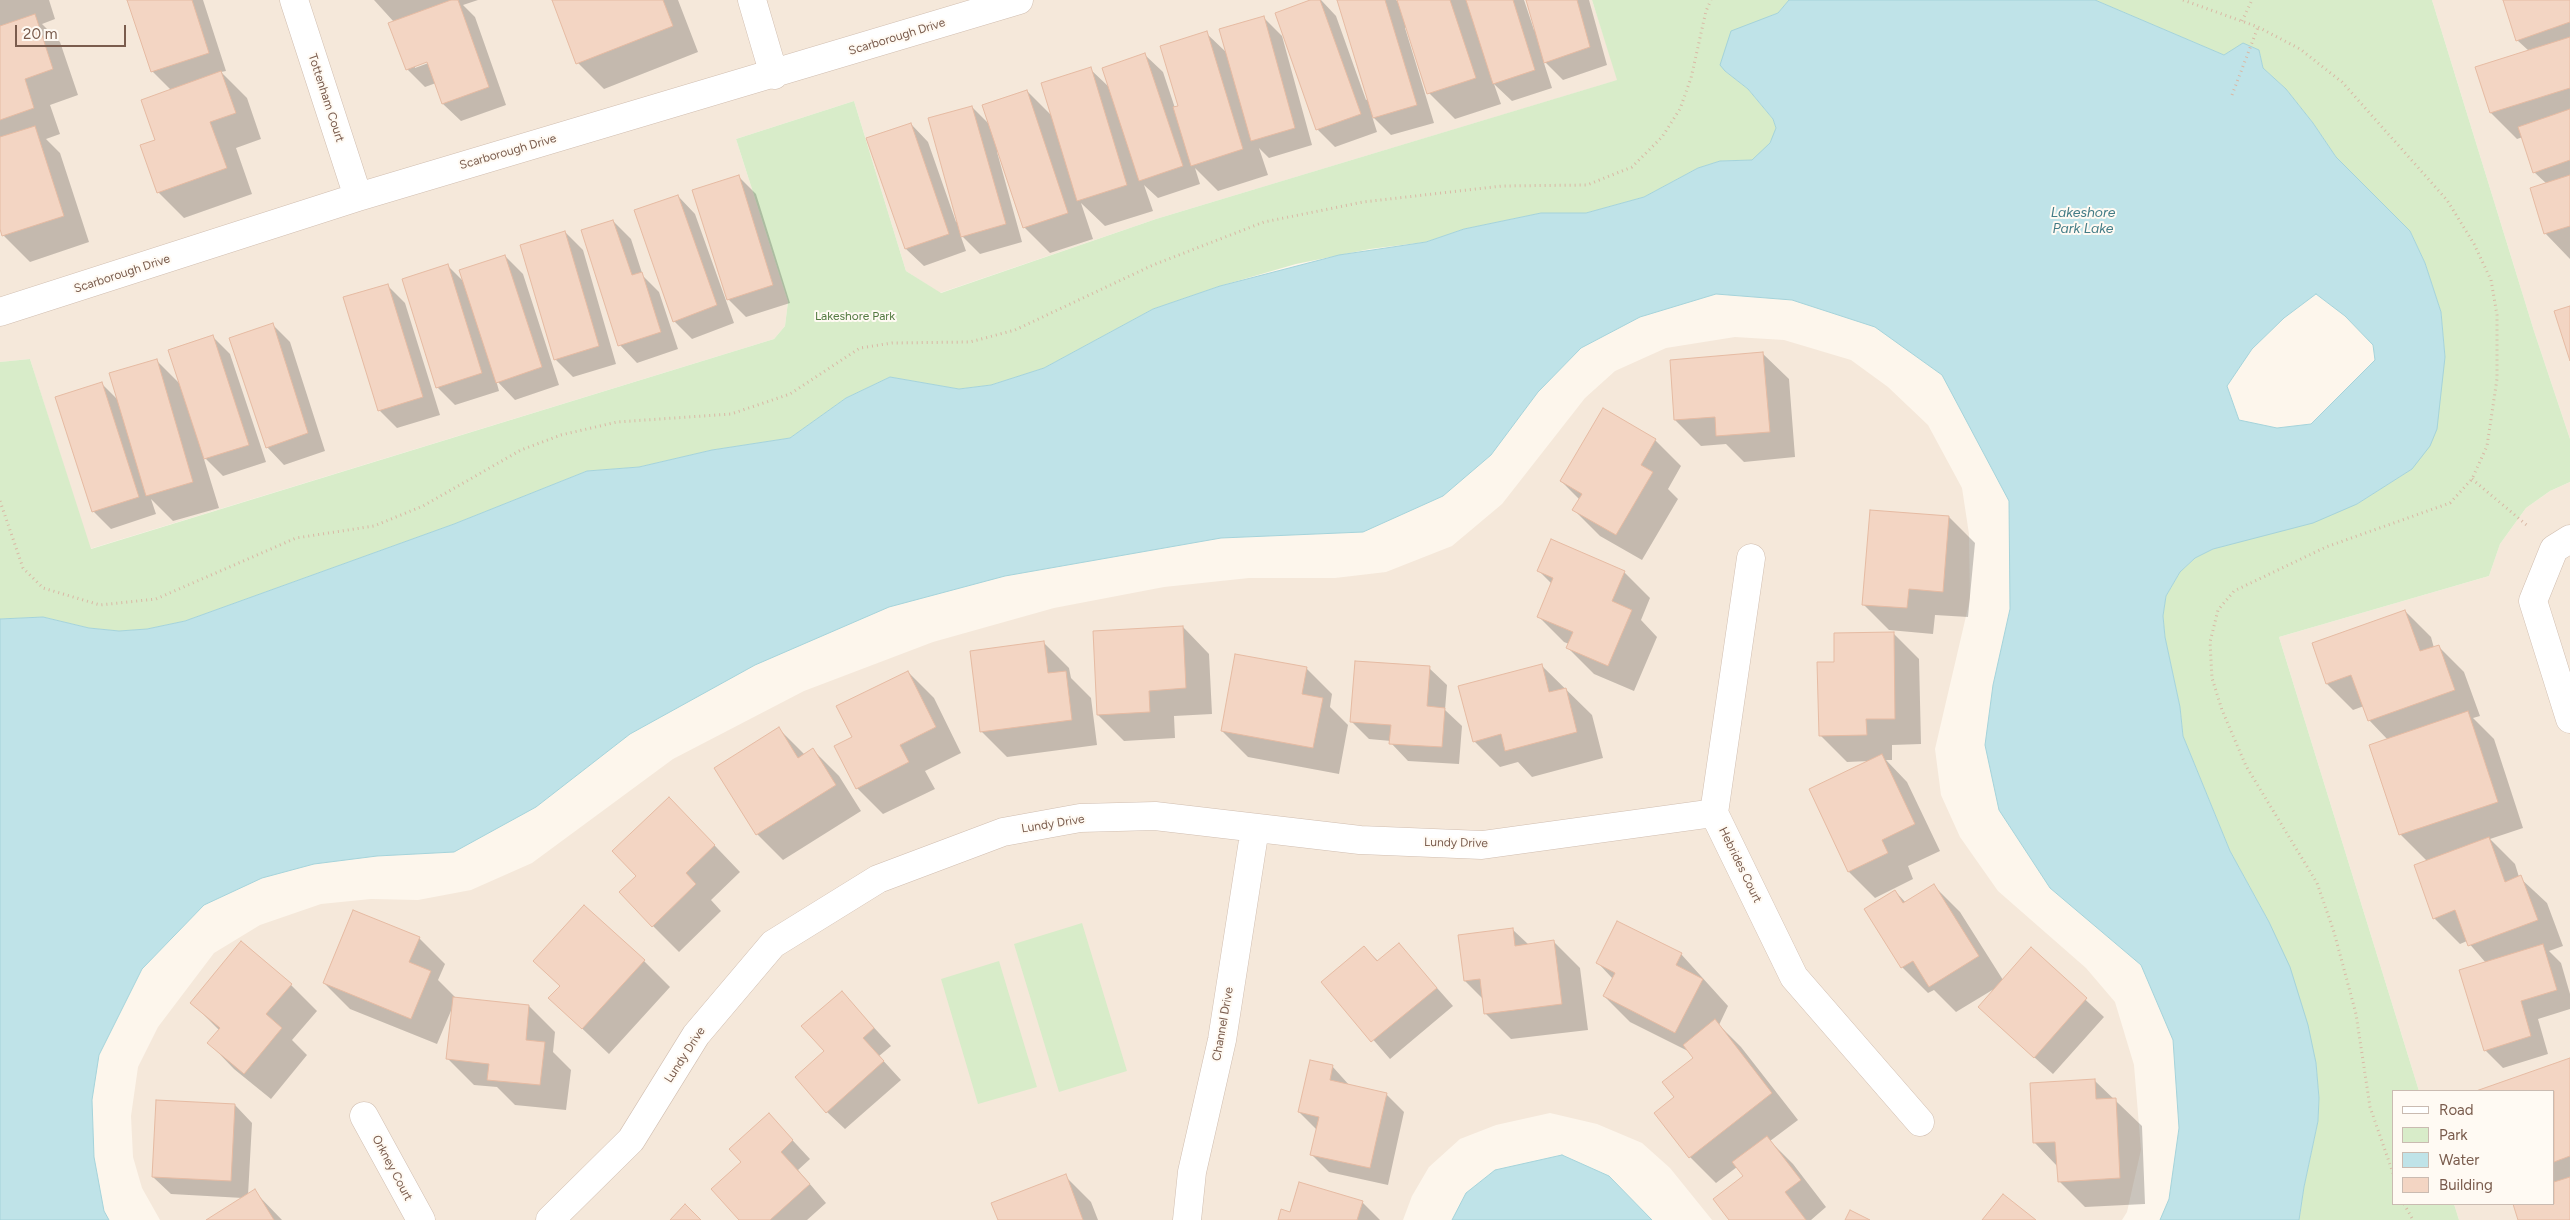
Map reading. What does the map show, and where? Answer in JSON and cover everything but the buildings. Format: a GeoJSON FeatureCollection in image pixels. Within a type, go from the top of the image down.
{"type":"FeatureCollection","features":[{"type":"Feature","properties":{"kind":"street","name":"Tottenham Court"},"geometry":{"type":"LineString","coordinates":[[294,0],[358,197]]}},
{"type":"Feature","properties":{"kind":"street"},"geometry":{"type":"LineString","coordinates":[[752,0],[774,74]]}},
{"type":"Feature","properties":{"kind":"street","name":"Scarborough Drive"},"geometry":{"type":"LineString","coordinates":[[0,312],[358,197],[1019,0]]}},
{"type":"Feature","properties":{"kind":"street"},"geometry":{"type":"LineString","coordinates":[[2562,544],[2533,601],[2570,719]]}},
{"type":"Feature","properties":{"kind":"street","name":"Hebrides Court"},"geometry":{"type":"LineString","coordinates":[[1751,558],[1714,813],[1794,977],[1920,1122]]}},
{"type":"Feature","properties":{"kind":"street","name":"Lundy Drive"},"geometry":{"type":"LineString","coordinates":[[550,1220],[631,1140],[696,1035],[774,944],[878,879],[1003,832],[1080,818],[1155,816],[1360,840],[1482,845],[1714,813]]}},
{"type":"Feature","properties":{"kind":"street","name":"Channel Drive"},"geometry":{"type":"LineString","coordinates":[[1187,1220],[1192,1172],[1222,1040],[1255,828]]}},
{"type":"Feature","properties":{"kind":"street","name":"Orkney Court"},"geometry":{"type":"LineString","coordinates":[[364,1116],[421,1220]]}},
{"type":"Feature","properties":{"kind":"path"},"geometry":{"type":"LineString","coordinates":[[0,501],[23,568],[43,588],[64,597],[100,605],[156,599],[296,538],[374,526],[423,506],[521,450],[561,435],[617,422],[731,414],[790,394],[860,348],[892,343],[970,342],[1015,330],[1153,266],[1264,222],[1363,202],[1502,186],[1587,185],[1632,167],[1662,137],[1680,110],[1691,78],[1706,11],[1711,0]]}},
{"type":"Feature","properties":{"kind":"path"},"geometry":{"type":"LineString","coordinates":[[2183,0],[2258,26],[2300,49],[2342,82],[2447,200],[2474,244],[2491,280],[2497,315],[2497,380],[2487,446],[2472,479],[2450,503],[2326,547],[2234,591],[2218,610],[2210,642],[2212,678],[2246,766],[2317,883],[2334,932],[2356,1014],[2370,1107],[2392,1170]]}},
{"type":"Feature","properties":{"kind":"path"},"geometry":{"type":"LineString","coordinates":[[2242,21],[2252,0]]}},
{"type":"Feature","properties":{"kind":"path"},"geometry":{"type":"LineString","coordinates":[[2232,95],[2258,26]]}},
{"type":"Feature","properties":{"kind":"path"},"geometry":{"type":"LineString","coordinates":[[2472,479],[2562,544]]}},
{"type":"Feature","properties":{"kind":"path"},"geometry":{"type":"LineString","coordinates":[[2405,1205],[2413,1220]]}},
{"type":"Feature","properties":{"kind":"shaded area"},"geometry":{"type":"Polygon","coordinates":[[[0,0],[1592,0],[1618,80],[1156,219],[940,293],[906,271],[854,101],[736,139],[788,302],[785,326],[774,339],[90,549],[30,359],[0,362],[0,0]]]}},
{"type":"Feature","properties":{"kind":"shaded area"},"geometry":{"type":"Polygon","coordinates":[[[2432,0],[2570,0],[2570,439],[2534,331],[2432,0]]]}},
{"type":"Feature","properties":{"kind":"shaded area"},"geometry":{"type":"Polygon","coordinates":[[[1735,337],[1784,340],[1851,360],[1888,387],[1928,425],[1962,488],[1969,534],[1970,599],[1935,749],[1941,795],[1960,837],[1998,891],[2086,968],[2115,1002],[2134,1065],[2141,1150],[2127,1212],[2122,1220],[1712,1220],[1670,1168],[1642,1143],[1597,1124],[1550,1113],[1496,1125],[1460,1139],[1429,1167],[1412,1196],[1403,1220],[160,1220],[142,1188],[133,1157],[131,1116],[138,1067],[158,1027],[214,953],[260,925],[321,904],[371,899],[418,900],[471,890],[532,863],[673,759],[804,691],[933,642],[1054,608],[1164,587],[1249,578],[1335,578],[1386,572],[1452,546],[1502,504],[1585,398],[1615,371],[1666,348],[1735,337]]]}},
{"type":"Feature","properties":{"kind":"shaded area"},"geometry":{"type":"Polygon","coordinates":[[[2570,482],[2570,1220],[2459,1220],[2454,1205],[2555,1205],[2555,1090],[2419,1090],[2279,637],[2489,576],[2500,544],[2526,508],[2550,491],[2570,482]]]}},
{"type":"Feature","properties":{"kind":"green space","name":"Lakeshore Park"},"geometry":{"type":"Polygon","coordinates":[[[1592,0],[1789,0],[1778,13],[1768,17],[1725,71],[1748,89],[1773,119],[1776,128],[1775,135],[1764,151],[1752,160],[1720,161],[1698,168],[1644,197],[1586,213],[1541,213],[1464,229],[1426,242],[1370,249],[1296,264],[1220,286],[1153,309],[1044,368],[991,385],[959,389],[890,377],[846,398],[790,438],[712,450],[639,467],[587,471],[454,524],[185,621],[147,629],[119,631],[89,628],[43,617],[0,619],[0,362],[30,359],[91,549],[774,339],[785,326],[788,302],[736,139],[854,101],[906,271],[941,293],[1156,219],[1617,80],[1592,0]]]}},
{"type":"Feature","properties":{"kind":"green space"},"geometry":{"type":"Polygon","coordinates":[[[2095,0],[2432,0],[2534,331],[2570,439],[2570,482],[2550,491],[2526,508],[2500,544],[2489,576],[2279,637],[2419,1090],[2392,1090],[2392,1205],[2454,1205],[2459,1220],[2299,1220],[2318,1121],[2319,1098],[2316,1063],[2269,922],[2230,851],[2183,736],[2180,707],[2165,637],[2163,616],[2166,596],[2180,572],[2195,558],[2213,549],[2357,504],[2412,469],[2445,357],[2441,312],[2425,263],[2410,231],[2336,157],[2313,123],[2286,89],[2263,68],[2259,50],[2243,44],[2224,55],[2095,0]]]}},
{"type":"Feature","properties":{"kind":"green space"},"geometry":{"type":"Polygon","coordinates":[[[1082,923],[1127,1071],[1059,1092],[1014,944],[1082,923]]]}},
{"type":"Feature","properties":{"kind":"green space"},"geometry":{"type":"Polygon","coordinates":[[[999,961],[1037,1087],[978,1104],[941,979],[999,961]]]}},
{"type":"Feature","properties":{"kind":"water","name":"Lakeshore Park Lake"},"geometry":{"type":"Polygon","coordinates":[[[1789,0],[2095,0],[2224,55],[2243,43],[2259,50],[2263,68],[2286,89],[2313,123],[2336,157],[2410,231],[2425,263],[2441,312],[2445,357],[2437,429],[2430,446],[2412,469],[2357,504],[2313,523],[2213,549],[2195,558],[2180,572],[2166,596],[2163,616],[2165,637],[2180,707],[2183,736],[2230,851],[2269,922],[2290,967],[2308,1025],[2316,1063],[2319,1098],[2318,1121],[2299,1220],[2160,1220],[2169,1199],[2179,1128],[2173,1040],[2141,965],[2050,888],[1999,810],[1985,745],[1993,685],[2010,609],[2009,501],[1942,375],[1875,327],[1792,300],[1716,294],[1640,317],[1581,348],[1538,392],[1491,455],[1443,496],[1363,532],[1221,538],[1005,576],[889,607],[755,665],[630,734],[536,807],[454,852],[377,856],[314,864],[262,878],[204,905],[142,969],[99,1055],[92,1100],[94,1157],[104,1211],[109,1220],[0,1220],[0,619],[43,617],[89,628],[119,631],[147,629],[185,621],[454,524],[587,471],[639,467],[712,450],[790,438],[846,398],[890,377],[959,389],[991,385],[1044,368],[1153,309],[1220,286],[1339,255],[1426,242],[1464,229],[1541,213],[1586,213],[1644,197],[1698,168],[1720,161],[1752,160],[1770,143],[1776,128],[1773,119],[1748,89],[1720,65],[1731,31],[1778,13],[1789,0]],[[2316,294],[2284,318],[2252,349],[2227,386],[2239,420],[2277,428],[2311,424],[2375,360],[2373,345],[2345,316],[2316,294]]]}},
{"type":"Feature","properties":{"kind":"water"},"geometry":{"type":"Polygon","coordinates":[[[1562,1155],[1609,1176],[1652,1220],[1452,1220],[1466,1193],[1495,1170],[1562,1155]]]}}]}
